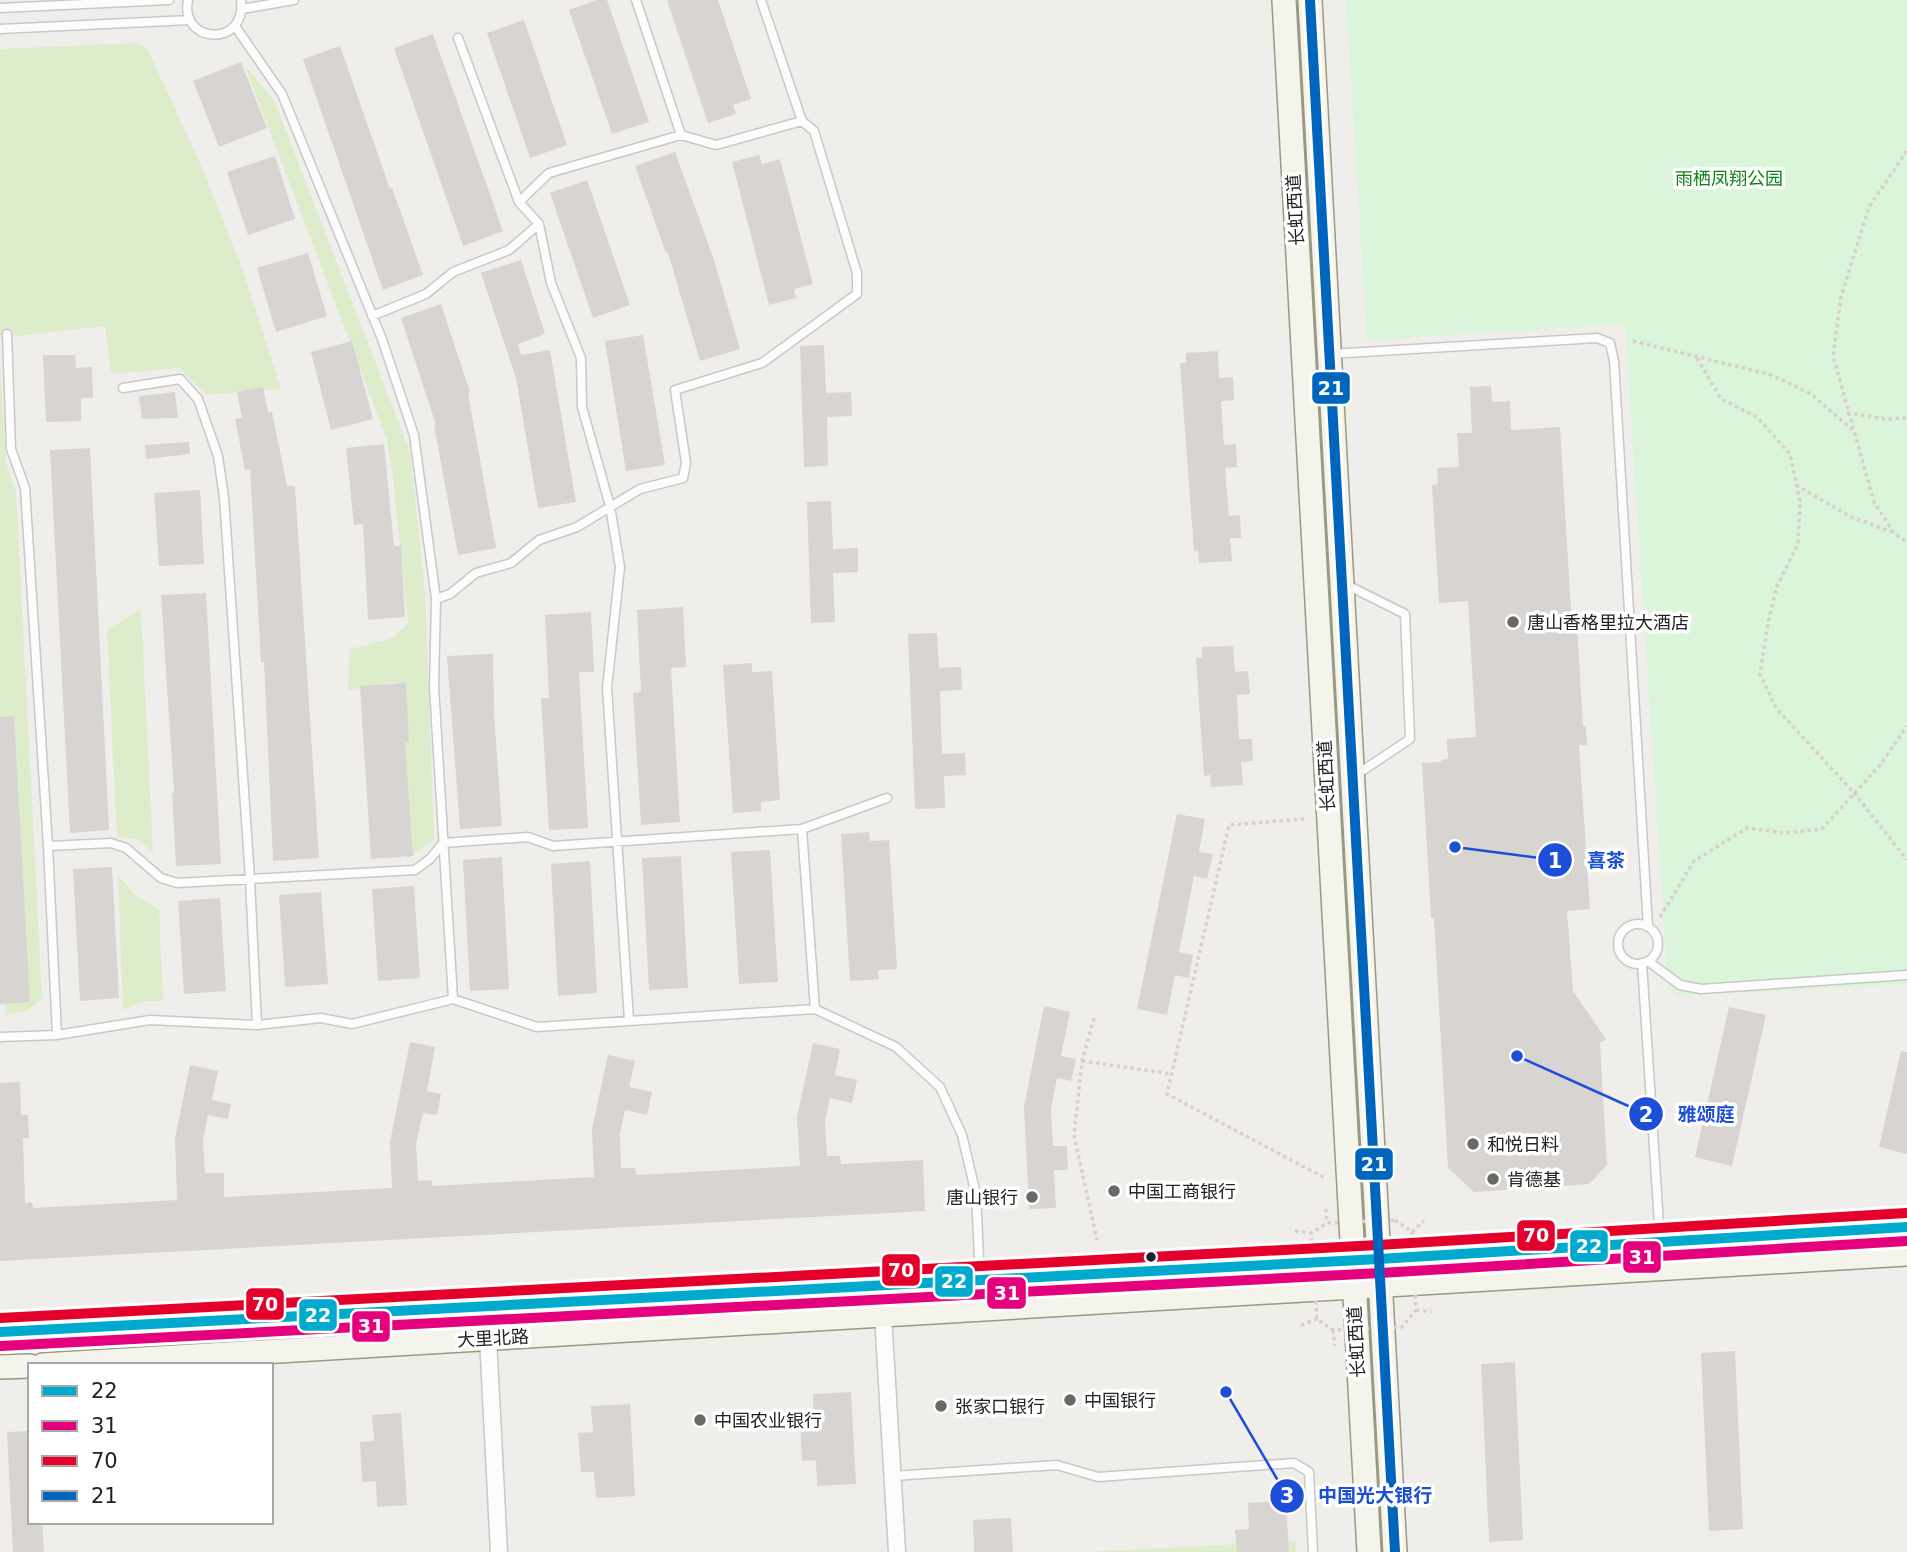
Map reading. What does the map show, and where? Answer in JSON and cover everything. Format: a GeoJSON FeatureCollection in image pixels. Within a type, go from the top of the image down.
{"type":"FeatureCollection","features":[{"type":"Feature","properties":{"kind":"main road","name":"长虹西道"},"geometry":{"type":"LineString","coordinates":[[1284,0],[1369,1552]]}},
{"type":"Feature","properties":{"kind":"main road","name":"长虹西道"},"geometry":{"type":"LineString","coordinates":[[1310,0],[1339,582],[1395,1552]]}},
{"type":"Feature","properties":{"kind":"main road","name":"大里北路"},"geometry":{"type":"LineString","coordinates":[[0,1332],[980,1281],[1907,1227]]}},
{"type":"Feature","properties":{"kind":"main road","name":"大里北路"},"geometry":{"type":"LineString","coordinates":[[76,1363],[1907,1254]]}},
{"type":"Feature","properties":{"kind":"main road"},"geometry":{"type":"LineString","coordinates":[[0,1367],[28,1366]]}},
{"type":"Feature","properties":{"kind":"street"},"geometry":{"type":"LineString","coordinates":[[883,1315],[897,1552]]}},
{"type":"Feature","properties":{"kind":"street"},"geometry":{"type":"LineString","coordinates":[[488,1338],[499,1552]]}},
{"type":"Feature","properties":{"kind":"lane"},"geometry":{"type":"LineString","coordinates":[[0,8],[169,0]]}},
{"type":"Feature","properties":{"kind":"lane"},"geometry":{"type":"LineString","coordinates":[[188,0],[190,20],[202,33],[211,35],[220,34],[235,26],[241,5],[294,0]]}},
{"type":"Feature","properties":{"kind":"lane"},"geometry":{"type":"LineString","coordinates":[[636,0],[681,135]]}},
{"type":"Feature","properties":{"kind":"lane"},"geometry":{"type":"LineString","coordinates":[[436,599],[450,594],[475,573],[511,563],[539,540],[577,527],[640,489],[683,478],[686,463],[675,390],[762,363],[857,294],[857,273],[814,131],[802,121],[761,0]]}},
{"type":"Feature","properties":{"kind":"lane"},"geometry":{"type":"LineString","coordinates":[[0,29],[190,20]]}},
{"type":"Feature","properties":{"kind":"lane"},"geometry":{"type":"LineString","coordinates":[[235,26],[282,94],[372,316],[414,435],[436,599],[433,687],[453,999]]}},
{"type":"Feature","properties":{"kind":"lane"},"geometry":{"type":"LineString","coordinates":[[458,38],[519,202],[539,224],[551,283],[581,358],[582,407],[610,506],[620,567],[607,688],[629,1020]]}},
{"type":"Feature","properties":{"kind":"lane"},"geometry":{"type":"LineString","coordinates":[[519,202],[549,173],[681,135],[716,145],[802,121]]}},
{"type":"Feature","properties":{"kind":"lane"},"geometry":{"type":"LineString","coordinates":[[372,316],[426,294],[453,272],[509,250],[539,224]]}},
{"type":"Feature","properties":{"kind":"lane"},"geometry":{"type":"LineString","coordinates":[[7,334],[11,449],[25,488],[57,1035]]}},
{"type":"Feature","properties":{"kind":"lane"},"geometry":{"type":"LineString","coordinates":[[1327,354],[1597,338],[1610,343],[1614,361],[1648,927]]}},
{"type":"Feature","properties":{"kind":"lane"},"geometry":{"type":"LineString","coordinates":[[123,388],[180,379],[198,399],[218,456],[224,497],[250,879],[257,1025]]}},
{"type":"Feature","properties":{"kind":"lane"},"geometry":{"type":"LineString","coordinates":[[1339,582],[1405,614],[1410,740],[1352,777]]}},
{"type":"Feature","properties":{"kind":"lane"},"geometry":{"type":"LineString","coordinates":[[48,846],[111,843],[126,848],[161,878],[177,883],[415,870],[430,859],[443,843],[528,837],[553,846],[802,829],[887,798]]}},
{"type":"Feature","properties":{"kind":"lane"},"geometry":{"type":"LineString","coordinates":[[802,829],[815,1009]]}},
{"type":"Feature","properties":{"kind":"lane"},"geometry":{"type":"LineString","coordinates":[[1660,1242],[1645,962],[1657,950],[1658,944],[1653,931],[1642,925],[1629,926],[1620,935],[1618,948],[1624,959],[1630,962],[1645,962],[1681,985],[1701,989],[1907,975]]}},
{"type":"Feature","properties":{"kind":"lane"},"geometry":{"type":"LineString","coordinates":[[0,1037],[57,1035],[150,1020],[257,1025],[321,1018],[352,1024],[453,999],[537,1027],[815,1009],[896,1047],[940,1087],[962,1135],[976,1194],[980,1281]]}},
{"type":"Feature","properties":{"kind":"lane"},"geometry":{"type":"LineString","coordinates":[[893,1476],[1057,1465],[1098,1477],[1294,1463],[1309,1472],[1313,1552]]}},
{"type":"Feature","properties":{"kind":"path"},"geometry":{"type":"LineString","coordinates":[[1894,533],[1874,502],[1833,356],[1841,298],[1870,206],[1907,151]]}},
{"type":"Feature","properties":{"kind":"path"},"geometry":{"type":"LineString","coordinates":[[1633,341],[1772,375],[1811,394],[1856,432]]}},
{"type":"Feature","properties":{"kind":"path"},"geometry":{"type":"LineString","coordinates":[[1697,358],[1721,399],[1757,417],[1790,453],[1800,502],[1798,544],[1777,586],[1760,674],[1776,708],[1854,793],[1907,860]]}},
{"type":"Feature","properties":{"kind":"path"},"geometry":{"type":"LineString","coordinates":[[1847,413],[1886,419],[1907,418]]}},
{"type":"Feature","properties":{"kind":"path"},"geometry":{"type":"LineString","coordinates":[[1796,485],[1849,516],[1894,533],[1907,542]]}},
{"type":"Feature","properties":{"kind":"path"},"geometry":{"type":"LineString","coordinates":[[1658,922],[1694,861],[1747,828],[1784,833],[1822,829],[1881,764],[1907,726]]}},
{"type":"Feature","properties":{"kind":"path"},"geometry":{"type":"LineString","coordinates":[[1304,819],[1230,825],[1167,1094],[1325,1178]]}},
{"type":"Feature","properties":{"kind":"path"},"geometry":{"type":"LineString","coordinates":[[1094,1018],[1082,1061],[1074,1135],[1097,1240]]}},
{"type":"Feature","properties":{"kind":"path"},"geometry":{"type":"LineString","coordinates":[[1082,1061],[1171,1074]]}},
{"type":"Feature","properties":{"kind":"path"},"geometry":{"type":"LineString","coordinates":[[1326,1209],[1327,1223]]}},
{"type":"Feature","properties":{"kind":"path"},"geometry":{"type":"LineString","coordinates":[[1412,1232],[1424,1221]]}},
{"type":"Feature","properties":{"kind":"path"},"geometry":{"type":"LineString","coordinates":[[1295,1231],[1311,1233]]}},
{"type":"Feature","properties":{"kind":"path"},"geometry":{"type":"LineString","coordinates":[[1416,1310],[1431,1312]]}},
{"type":"Feature","properties":{"kind":"path"},"geometry":{"type":"LineString","coordinates":[[1301,1325],[1317,1319]]}},
{"type":"Feature","properties":{"kind":"path"},"geometry":{"type":"LineString","coordinates":[[1333,1330],[1335,1346]]}},
{"type":"Feature","properties":{"kind":"green space","name":"雨栖凤翔公园"},"geometry":{"type":"Polygon","coordinates":[[[1346,0],[1907,0],[1907,984],[1678,996],[1668,988],[1625,324],[1367,340],[1346,0]]]}},
{"type":"Feature","properties":{"kind":"green space"},"geometry":{"type":"Polygon","coordinates":[[[135,43],[147,48],[200,163],[243,271],[281,389],[207,395],[179,368],[111,374],[105,326],[0,338],[0,49],[135,43]]]}},
{"type":"Feature","properties":{"kind":"green space"},"geometry":{"type":"Polygon","coordinates":[[[245,66],[274,100],[410,452],[425,591],[434,840],[407,860],[397,682],[348,690],[350,649],[393,638],[408,623],[393,476],[386,437],[245,66]]]}},
{"type":"Feature","properties":{"kind":"green space"},"geometry":{"type":"Polygon","coordinates":[[[0,362],[6,463],[16,492],[42,998],[27,1010],[6,1015],[0,908],[0,362]]]}},
{"type":"Feature","properties":{"kind":"green space"},"geometry":{"type":"Polygon","coordinates":[[[141,609],[153,853],[137,839],[117,837],[107,630],[141,609]]]}},
{"type":"Feature","properties":{"kind":"green space"},"geometry":{"type":"Polygon","coordinates":[[[118,875],[137,897],[159,909],[163,1001],[144,1001],[123,1010],[118,875]]]}},
{"type":"Feature","properties":{"kind":"green space"},"geometry":{"type":"Polygon","coordinates":[[[1296,1541],[1296,1552],[1085,1552],[1296,1541]]]}},
{"type":"Feature","properties":{"kind":"building"},"geometry":{"type":"Polygon","coordinates":[[[597,0],[607,0],[649,122],[612,134],[569,10],[597,0]]]}},
{"type":"Feature","properties":{"kind":"building"},"geometry":{"type":"Polygon","coordinates":[[[667,0],[718,0],[751,99],[733,105],[736,114],[708,123],[667,0]]]}},
{"type":"Feature","properties":{"kind":"building"},"geometry":{"type":"Polygon","coordinates":[[[524,20],[567,145],[530,158],[487,33],[524,20]]]}},
{"type":"Feature","properties":{"kind":"building"},"geometry":{"type":"Polygon","coordinates":[[[433,34],[503,231],[463,246],[394,48],[433,34]]]}},
{"type":"Feature","properties":{"kind":"building"},"geometry":{"type":"Polygon","coordinates":[[[340,46],[423,275],[383,290],[303,59],[340,46]]]}},
{"type":"Feature","properties":{"kind":"building"},"geometry":{"type":"Polygon","coordinates":[[[241,62],[267,128],[219,147],[193,81],[241,62]]]}},
{"type":"Feature","properties":{"kind":"building"},"geometry":{"type":"Polygon","coordinates":[[[675,152],[714,260],[740,349],[700,361],[668,253],[635,166],[675,152]]]}},
{"type":"Feature","properties":{"kind":"building"},"geometry":{"type":"Polygon","coordinates":[[[759,155],[762,164],[780,159],[813,284],[794,289],[796,298],[769,305],[732,162],[759,155]]]}},
{"type":"Feature","properties":{"kind":"building"},"geometry":{"type":"Polygon","coordinates":[[[275,156],[295,219],[248,235],[227,172],[275,156]]]}},
{"type":"Feature","properties":{"kind":"building"},"geometry":{"type":"Polygon","coordinates":[[[587,180],[630,305],[593,318],[550,193],[587,180]]]}},
{"type":"Feature","properties":{"kind":"building"},"geometry":{"type":"Polygon","coordinates":[[[308,253],[327,316],[276,332],[257,268],[308,253]]]}},
{"type":"Feature","properties":{"kind":"building"},"geometry":{"type":"Polygon","coordinates":[[[521,260],[545,334],[518,344],[521,355],[550,350],[576,502],[538,508],[516,378],[481,273],[521,260]]]}},
{"type":"Feature","properties":{"kind":"building"},"geometry":{"type":"Polygon","coordinates":[[[441,304],[470,392],[468,393],[496,548],[458,555],[436,425],[401,318],[441,304]]]}},
{"type":"Feature","properties":{"kind":"building"},"geometry":{"type":"Polygon","coordinates":[[[643,335],[665,465],[626,471],[605,341],[643,335]]]}},
{"type":"Feature","properties":{"kind":"building"},"geometry":{"type":"Polygon","coordinates":[[[352,341],[373,419],[331,430],[311,352],[352,341]]]}},
{"type":"Feature","properties":{"kind":"building"},"geometry":{"type":"Polygon","coordinates":[[[824,345],[826,393],[851,392],[852,416],[827,417],[828,466],[804,467],[800,346],[824,345]]]}},
{"type":"Feature","properties":{"kind":"building"},"geometry":{"type":"Polygon","coordinates":[[[1218,351],[1219,378],[1233,377],[1234,400],[1221,401],[1224,445],[1236,444],[1237,467],[1225,468],[1229,516],[1240,515],[1241,538],[1230,538],[1232,561],[1199,563],[1198,550],[1194,551],[1180,363],[1186,363],[1186,353],[1218,351]]]}},
{"type":"Feature","properties":{"kind":"building"},"geometry":{"type":"Polygon","coordinates":[[[43,355],[75,355],[76,368],[92,367],[93,398],[81,398],[81,421],[46,422],[43,355]]]}},
{"type":"Feature","properties":{"kind":"building"},"geometry":{"type":"Polygon","coordinates":[[[1491,386],[1492,402],[1510,401],[1511,430],[1560,427],[1572,627],[1577,626],[1583,726],[1586,726],[1587,745],[1579,745],[1590,909],[1567,911],[1573,991],[1606,1039],[1600,1043],[1607,1165],[1589,1184],[1474,1192],[1448,1168],[1422,763],[1448,759],[1447,739],[1476,737],[1468,601],[1439,603],[1432,485],[1438,484],[1437,468],[1459,467],[1457,433],[1472,433],[1470,387],[1491,386]]]}},
{"type":"Feature","properties":{"kind":"building"},"geometry":{"type":"Polygon","coordinates":[[[263,387],[268,412],[272,412],[287,486],[295,486],[319,858],[273,861],[264,662],[261,662],[250,469],[245,470],[235,419],[242,418],[237,392],[263,387]]]}},
{"type":"Feature","properties":{"kind":"building"},"geometry":{"type":"Polygon","coordinates":[[[175,392],[178,418],[142,419],[139,396],[175,392]]]}},
{"type":"Feature","properties":{"kind":"building"},"geometry":{"type":"Polygon","coordinates":[[[189,442],[190,454],[146,459],[145,445],[189,442]]]}},
{"type":"Feature","properties":{"kind":"building"},"geometry":{"type":"Polygon","coordinates":[[[384,444],[394,546],[401,545],[405,617],[368,620],[363,524],[354,525],[346,448],[384,444]]]}},
{"type":"Feature","properties":{"kind":"building"},"geometry":{"type":"Polygon","coordinates":[[[90,448],[109,830],[70,833],[50,450],[90,448]]]}},
{"type":"Feature","properties":{"kind":"building"},"geometry":{"type":"Polygon","coordinates":[[[200,490],[204,564],[159,566],[154,493],[200,490]]]}},
{"type":"Feature","properties":{"kind":"building"},"geometry":{"type":"Polygon","coordinates":[[[831,501],[833,549],[858,548],[858,572],[833,573],[835,622],[811,623],[807,502],[831,501]]]}},
{"type":"Feature","properties":{"kind":"building"},"geometry":{"type":"Polygon","coordinates":[[[206,593],[221,864],[176,866],[161,595],[206,593]]]}},
{"type":"Feature","properties":{"kind":"building"},"geometry":{"type":"Polygon","coordinates":[[[683,607],[686,667],[671,668],[680,822],[641,825],[633,693],[641,692],[637,610],[683,607]]]}},
{"type":"Feature","properties":{"kind":"building"},"geometry":{"type":"Polygon","coordinates":[[[591,612],[594,672],[579,672],[588,828],[549,830],[541,698],[549,698],[545,615],[591,612]]]}},
{"type":"Feature","properties":{"kind":"building"},"geometry":{"type":"Polygon","coordinates":[[[937,633],[939,668],[961,667],[962,690],[940,691],[942,754],[965,753],[966,775],[944,776],[945,808],[915,809],[908,634],[937,633]]]}},
{"type":"Feature","properties":{"kind":"building"},"geometry":{"type":"Polygon","coordinates":[[[1233,646],[1235,672],[1248,671],[1250,694],[1237,695],[1239,739],[1252,739],[1253,761],[1241,762],[1243,785],[1211,787],[1210,775],[1204,776],[1196,658],[1202,658],[1202,647],[1233,646]]]}},
{"type":"Feature","properties":{"kind":"building"},"geometry":{"type":"Polygon","coordinates":[[[493,654],[502,826],[460,829],[447,656],[493,654]]]}},
{"type":"Feature","properties":{"kind":"building"},"geometry":{"type":"Polygon","coordinates":[[[752,663],[752,672],[772,671],[780,800],[761,802],[761,811],[733,813],[723,665],[752,663]]]}},
{"type":"Feature","properties":{"kind":"building"},"geometry":{"type":"Polygon","coordinates":[[[406,683],[409,743],[405,743],[413,856],[371,859],[360,686],[406,683]]]}},
{"type":"Feature","properties":{"kind":"building"},"geometry":{"type":"Polygon","coordinates":[[[14,716],[30,1002],[0,1004],[0,717],[14,716]]]}},
{"type":"Feature","properties":{"kind":"building"},"geometry":{"type":"Polygon","coordinates":[[[1177,814],[1205,819],[1199,852],[1213,854],[1207,879],[1194,876],[1179,952],[1193,955],[1189,978],[1175,975],[1167,1015],[1137,1009],[1177,814]]]}},
{"type":"Feature","properties":{"kind":"building"},"geometry":{"type":"Polygon","coordinates":[[[869,832],[870,841],[889,840],[897,969],[878,970],[879,979],[850,981],[841,834],[869,832]]]}},
{"type":"Feature","properties":{"kind":"building"},"geometry":{"type":"Polygon","coordinates":[[[770,850],[778,982],[739,984],[731,852],[770,850]]]}},
{"type":"Feature","properties":{"kind":"building"},"geometry":{"type":"Polygon","coordinates":[[[681,856],[688,988],[649,990],[642,858],[681,856]]]}},
{"type":"Feature","properties":{"kind":"building"},"geometry":{"type":"Polygon","coordinates":[[[502,857],[509,989],[470,991],[463,860],[502,857]]]}},
{"type":"Feature","properties":{"kind":"building"},"geometry":{"type":"Polygon","coordinates":[[[590,861],[597,993],[558,996],[551,864],[590,861]]]}},
{"type":"Feature","properties":{"kind":"building"},"geometry":{"type":"Polygon","coordinates":[[[112,867],[119,998],[80,1001],[73,869],[112,867]]]}},
{"type":"Feature","properties":{"kind":"building"},"geometry":{"type":"Polygon","coordinates":[[[414,886],[420,978],[378,981],[372,889],[414,886]]]}},
{"type":"Feature","properties":{"kind":"building"},"geometry":{"type":"Polygon","coordinates":[[[321,892],[328,984],[285,987],[279,895],[321,892]]]}},
{"type":"Feature","properties":{"kind":"building"},"geometry":{"type":"Polygon","coordinates":[[[220,898],[226,991],[184,994],[178,901],[220,898]]]}},
{"type":"Feature","properties":{"kind":"building"},"geometry":{"type":"Polygon","coordinates":[[[1044,1006],[1070,1012],[1061,1056],[1076,1059],[1071,1081],[1057,1078],[1051,1109],[1053,1146],[1067,1146],[1068,1170],[1054,1170],[1056,1208],[1029,1209],[1024,1107],[1044,1006]]]}},
{"type":"Feature","properties":{"kind":"building"},"geometry":{"type":"Polygon","coordinates":[[[1729,1007],[1766,1015],[1732,1166],[1695,1157],[1729,1007]]]}},
{"type":"Feature","properties":{"kind":"building"},"geometry":{"type":"Polygon","coordinates":[[[410,1042],[435,1047],[427,1091],[441,1094],[437,1115],[423,1113],[416,1144],[418,1181],[432,1180],[432,1186],[594,1177],[592,1129],[608,1055],[635,1061],[629,1087],[652,1092],[647,1115],[625,1110],[620,1133],[621,1168],[635,1168],[636,1175],[800,1166],[797,1117],[813,1043],[840,1049],[835,1075],[857,1080],[852,1103],[830,1098],[825,1121],[827,1156],[840,1156],[841,1164],[923,1160],[925,1211],[0,1261],[0,1083],[20,1082],[21,1115],[28,1115],[29,1138],[23,1138],[25,1203],[32,1202],[33,1208],[177,1200],[175,1138],[190,1065],[218,1071],[212,1100],[231,1104],[228,1119],[208,1115],[203,1140],[205,1173],[224,1173],[224,1197],[392,1188],[390,1142],[410,1042]]]}},
{"type":"Feature","properties":{"kind":"building"},"geometry":{"type":"Polygon","coordinates":[[[1901,1051],[1907,1052],[1907,1154],[1879,1147],[1901,1051]]]}},
{"type":"Feature","properties":{"kind":"building"},"geometry":{"type":"Polygon","coordinates":[[[1735,1351],[1743,1529],[1709,1531],[1701,1353],[1735,1351]]]}},
{"type":"Feature","properties":{"kind":"building"},"geometry":{"type":"Polygon","coordinates":[[[1515,1362],[1523,1540],[1489,1542],[1481,1364],[1515,1362]]]}},
{"type":"Feature","properties":{"kind":"building"},"geometry":{"type":"Polygon","coordinates":[[[851,1392],[856,1484],[817,1486],[816,1460],[802,1461],[800,1421],[814,1420],[813,1394],[851,1392]]]}},
{"type":"Feature","properties":{"kind":"building"},"geometry":{"type":"Polygon","coordinates":[[[630,1404],[635,1496],[596,1498],[594,1472],[581,1472],[578,1433],[593,1432],[591,1406],[630,1404]]]}},
{"type":"Feature","properties":{"kind":"building"},"geometry":{"type":"Polygon","coordinates":[[[401,1413],[407,1505],[377,1507],[376,1481],[362,1482],[360,1442],[374,1441],[372,1415],[401,1413]]]}},
{"type":"Feature","properties":{"kind":"building"},"geometry":{"type":"Polygon","coordinates":[[[28,1431],[28,1524],[42,1524],[44,1552],[13,1552],[7,1432],[28,1431]]]}},
{"type":"Feature","properties":{"kind":"building"},"geometry":{"type":"Polygon","coordinates":[[[1286,1501],[1289,1552],[1237,1552],[1235,1530],[1249,1529],[1248,1503],[1286,1501]]]}},
{"type":"Feature","properties":{"kind":"building"},"geometry":{"type":"Polygon","coordinates":[[[1011,1518],[1013,1552],[974,1552],[973,1520],[1011,1518]]]}},
{"type":"Feature","properties":{"kind":"transit line","name":"21"},"geometry":{"type":"LineString","coordinates":[[1310,0],[1395,1552]]}},
{"type":"Feature","properties":{"kind":"transit line","name":"70"},"geometry":{"type":"LineString","coordinates":[[0,1318],[1378,1245],[1906,1213]]}},
{"type":"Feature","properties":{"kind":"transit line","name":"22"},"geometry":{"type":"LineString","coordinates":[[0,1332],[1379,1259],[1907,1227]]}},
{"type":"Feature","properties":{"kind":"transit line","name":"31"},"geometry":{"type":"LineString","coordinates":[[1,1346],[1380,1273],[1907,1241]]}},
{"type":"Feature","properties":{"kind":"place","name":"唐山香格里拉大酒店"},"geometry":{"type":"Point","coordinates":[1513,622]}},
{"type":"Feature","properties":{"kind":"place","name":"喜茶"},"geometry":{"type":"Point","coordinates":[1455,847]}},
{"type":"Feature","properties":{"kind":"place","name":"雅颂庭"},"geometry":{"type":"Point","coordinates":[1517,1056]}},
{"type":"Feature","properties":{"kind":"place","name":"和悦日料"},"geometry":{"type":"Point","coordinates":[1473,1144]}},
{"type":"Feature","properties":{"kind":"place","name":"肯德基"},"geometry":{"type":"Point","coordinates":[1493,1179]}},
{"type":"Feature","properties":{"kind":"place","name":"中国工商银行"},"geometry":{"type":"Point","coordinates":[1114,1191]}},
{"type":"Feature","properties":{"kind":"place","name":"唐山银行"},"geometry":{"type":"Point","coordinates":[1032,1197]}},
{"type":"Feature","properties":{"kind":"place","name":"中国光大银行"},"geometry":{"type":"Point","coordinates":[1226,1392]}},
{"type":"Feature","properties":{"kind":"place","name":"中国银行"},"geometry":{"type":"Point","coordinates":[1070,1400]}},
{"type":"Feature","properties":{"kind":"place","name":"张家口银行"},"geometry":{"type":"Point","coordinates":[941,1406]}},
{"type":"Feature","properties":{"kind":"place","name":"中国农业银行"},"geometry":{"type":"Point","coordinates":[700,1420]}}]}
